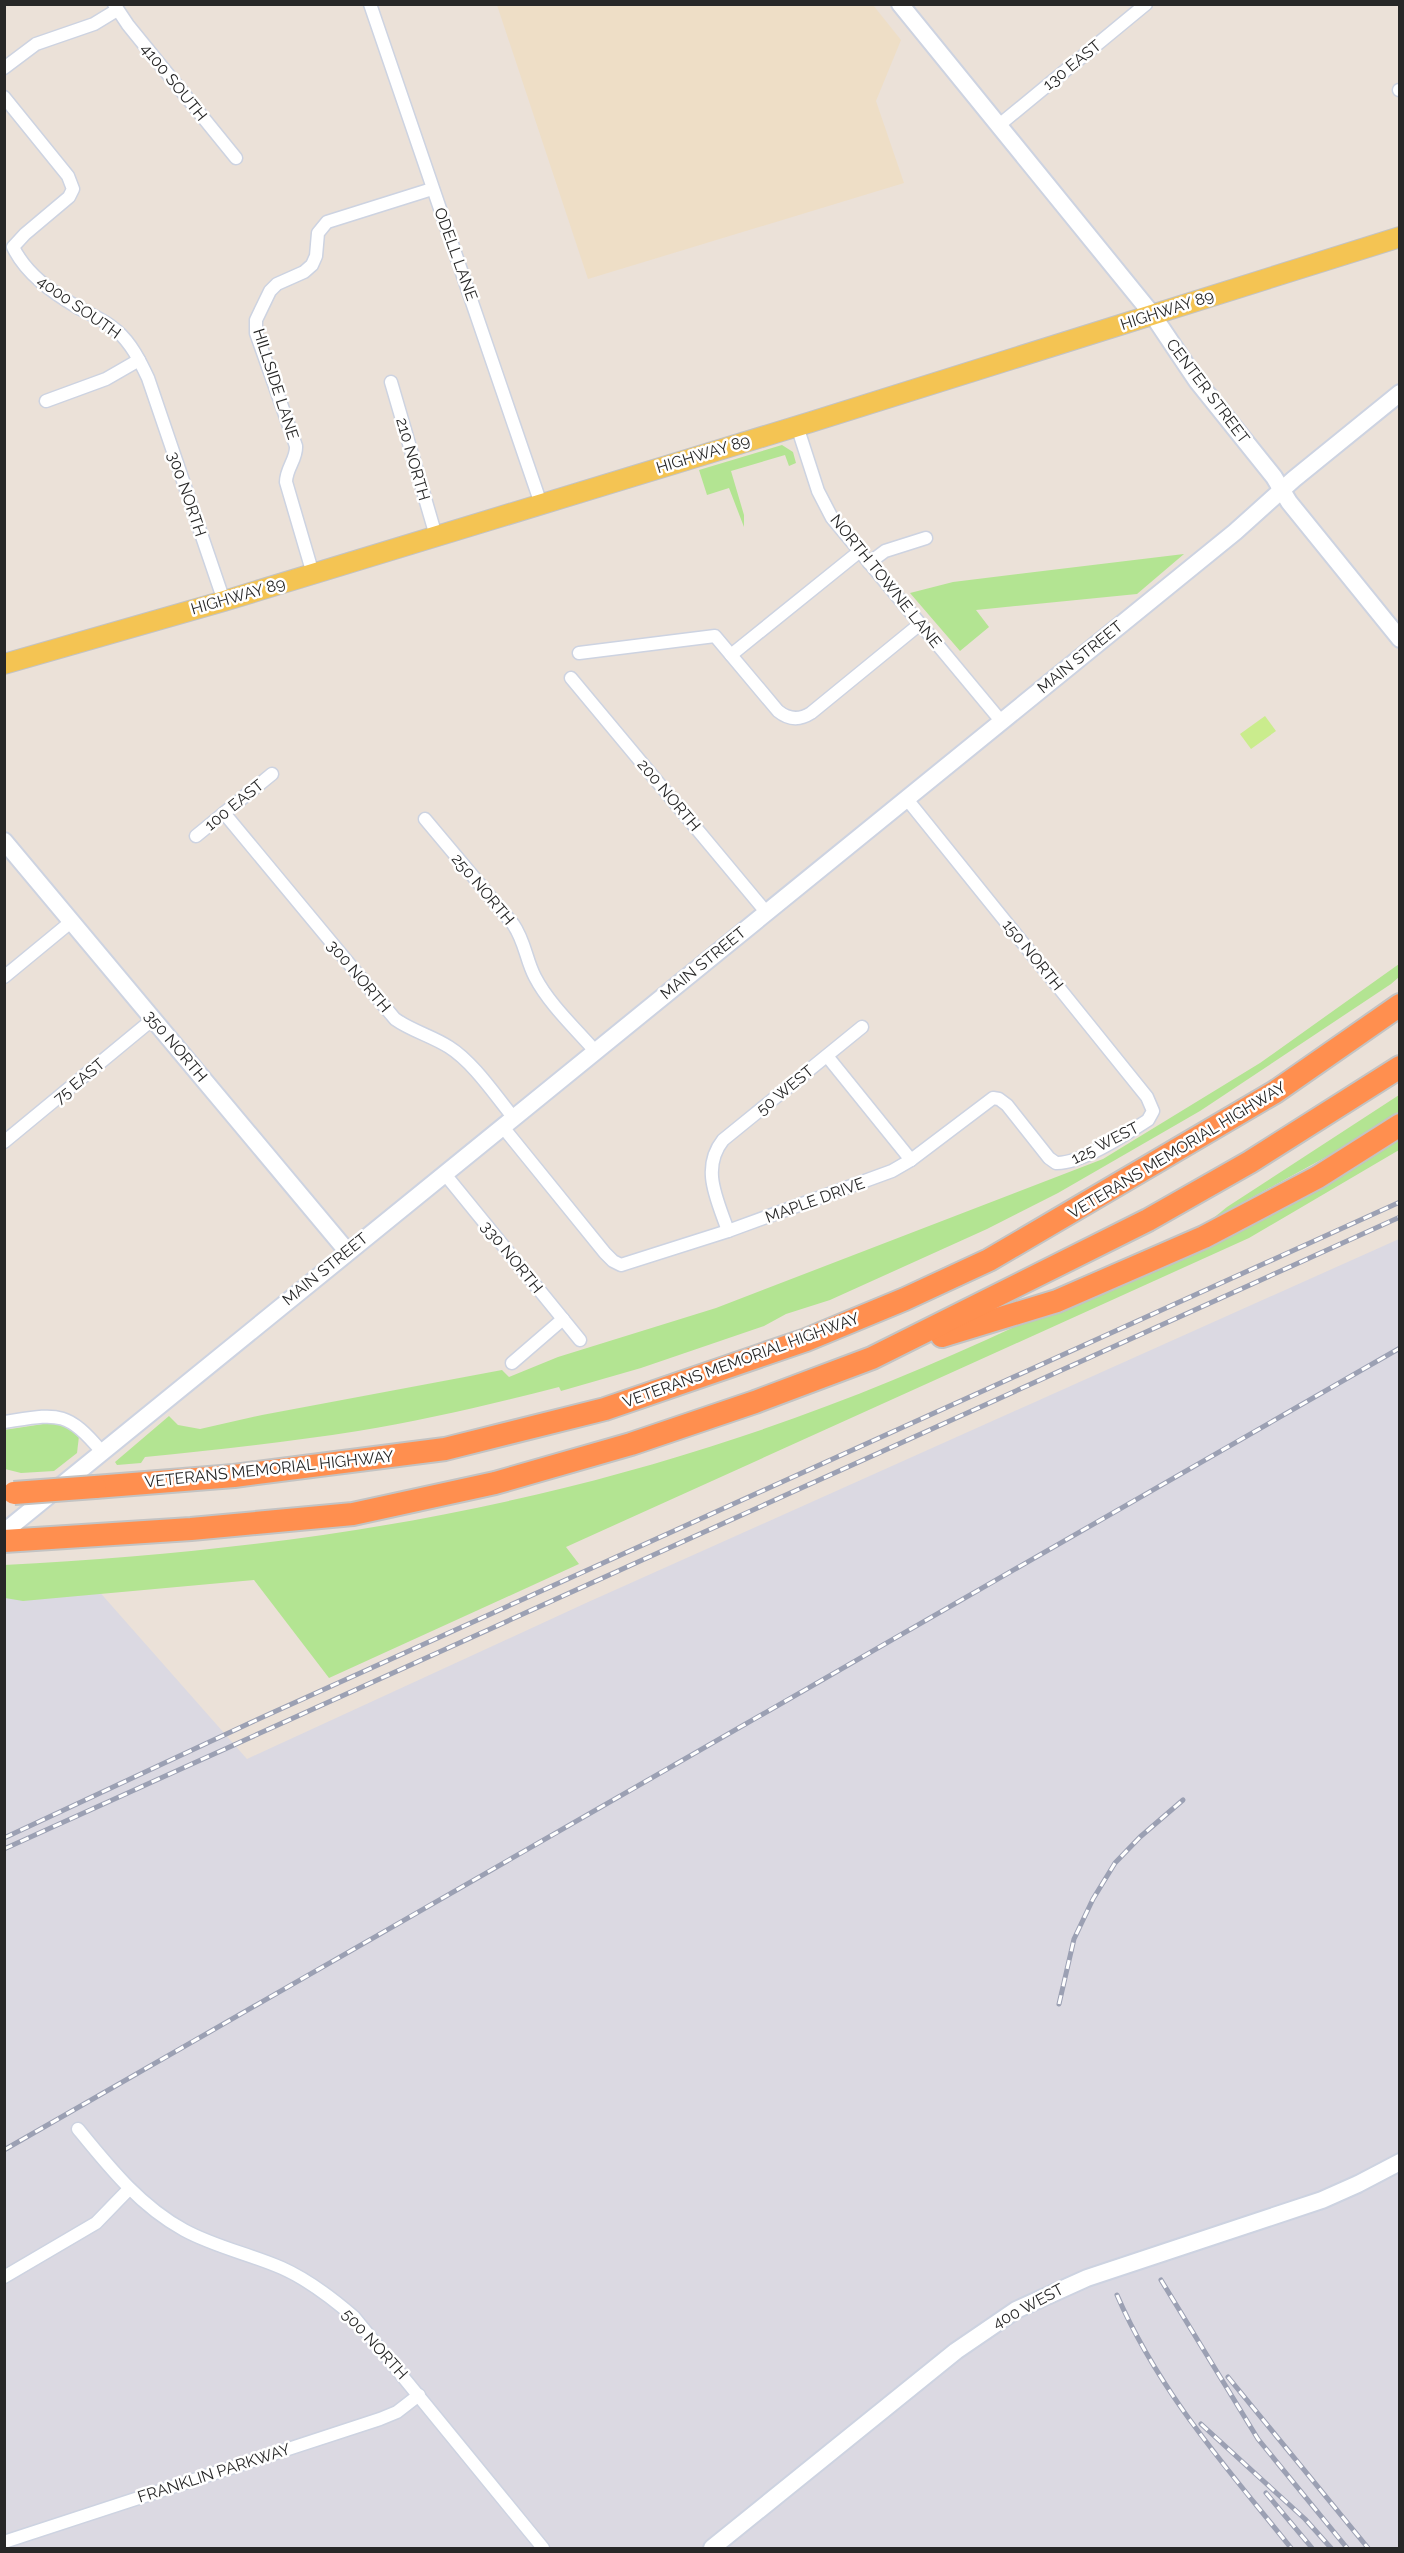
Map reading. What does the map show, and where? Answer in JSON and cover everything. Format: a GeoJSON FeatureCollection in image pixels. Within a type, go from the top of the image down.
{"type":"FeatureCollection","features":[{"type":"Feature","properties":{"kind":"highway","name":"VETERANS MEMORIAL HIGHWAY"},"geometry":{"type":"LineString","coordinates":[[9,1494],[234,1476],[445,1449],[605,1409],[806,1340],[905,1299],[1009,1249],[1275,1092],[1400,1005]]}},
{"type":"Feature","properties":{"kind":"highway"},"geometry":{"type":"LineString","coordinates":[[872,1358],[1148,1220],[1250,1162],[1400,1067]]}},
{"type":"Feature","properties":{"kind":"highway"},"geometry":{"type":"LineString","coordinates":[[4,1541],[192,1529],[353,1514],[495,1484],[631,1443],[755,1402],[872,1358],[1057,1301],[1183,1246],[1318,1177],[1400,1125]]}},
{"type":"Feature","properties":{"kind":"main road","name":"HIGHWAY 89"},"geometry":{"type":"LineString","coordinates":[[4,664],[224,601],[797,426],[1400,237]]}},
{"type":"Feature","properties":{"kind":"street","name":"ODELL LANE"},"geometry":{"type":"LineString","coordinates":[[370,4],[432,189],[458,254],[541,504]]}},
{"type":"Feature","properties":{"kind":"street","name":"CENTER STREET"},"geometry":{"type":"LineString","coordinates":[[900,4],[1152,314],[1197,381],[1274,477],[1289,502],[1400,639]]}},
{"type":"Feature","properties":{"kind":"street","name":"130 EAST"},"geometry":{"type":"LineString","coordinates":[[998,126],[1146,4]]}},
{"type":"Feature","properties":{"kind":"street"},"geometry":{"type":"LineString","coordinates":[[4,68],[36,44],[94,24],[115,7]]}},
{"type":"Feature","properties":{"kind":"street","name":"4100 SOUTH"},"geometry":{"type":"LineString","coordinates":[[115,7],[237,158]]}},
{"type":"Feature","properties":{"kind":"street","name":"4000 SOUTH"},"geometry":{"type":"LineString","coordinates":[[4,97],[73,184],[69,197],[13,247],[29,271],[44,284],[118,331],[139,360],[151,387]]}},
{"type":"Feature","properties":{"kind":"street","name":"HILLSIDE LANE"},"geometry":{"type":"LineString","coordinates":[[313,574],[285,482],[296,455],[296,446],[256,333],[256,320],[274,285],[304,272],[312,265],[316,256],[318,233],[327,222],[432,189]]}},
{"type":"Feature","properties":{"kind":"street"},"geometry":{"type":"LineString","coordinates":[[46,401],[106,379],[139,360]]}},
{"type":"Feature","properties":{"kind":"street","name":"210 NORTH"},"geometry":{"type":"LineString","coordinates":[[391,382],[436,536]]}},
{"type":"Feature","properties":{"kind":"street","name":"300 NORTH"},"geometry":{"type":"LineString","coordinates":[[151,387],[224,601]]}},
{"type":"Feature","properties":{"kind":"street","name":"MAIN STREET"},"geometry":{"type":"LineString","coordinates":[[4,1532],[347,1251],[1235,532],[1282,490],[1400,393]]}},
{"type":"Feature","properties":{"kind":"street","name":"NORTH TOWNE LANE"},"geometry":{"type":"LineString","coordinates":[[797,426],[822,500],[832,518],[1001,721]]}},
{"type":"Feature","properties":{"kind":"street"},"geometry":{"type":"LineString","coordinates":[[869,562],[885,551],[926,538]]}},
{"type":"Feature","properties":{"kind":"street"},"geometry":{"type":"LineString","coordinates":[[731,655],[860,551]]}},
{"type":"Feature","properties":{"kind":"street"},"geometry":{"type":"LineString","coordinates":[[579,653],[708,635],[715,636],[778,711],[786,716],[799,718],[811,713],[920,624]]}},
{"type":"Feature","properties":{"kind":"street","name":"200 NORTH"},"geometry":{"type":"LineString","coordinates":[[571,678],[766,912]]}},
{"type":"Feature","properties":{"kind":"street","name":"100 EAST"},"geometry":{"type":"LineString","coordinates":[[196,836],[272,774]]}},
{"type":"Feature","properties":{"kind":"street","name":"150 NORTH"},"geometry":{"type":"LineString","coordinates":[[906,798],[1147,1097],[1152,1105],[1152,1114]]}},
{"type":"Feature","properties":{"kind":"street","name":"300 NORTH"},"geometry":{"type":"LineString","coordinates":[[224,813],[395,1019],[408,1028],[449,1047],[461,1056],[604,1253],[617,1264]]}},
{"type":"Feature","properties":{"kind":"street","name":"250 NORTH"},"geometry":{"type":"LineString","coordinates":[[425,819],[513,924],[526,948],[539,985],[595,1051]]}},
{"type":"Feature","properties":{"kind":"street","name":"350 NORTH"},"geometry":{"type":"LineString","coordinates":[[4,841],[347,1251]]}},
{"type":"Feature","properties":{"kind":"street"},"geometry":{"type":"LineString","coordinates":[[4,977],[72,921]]}},
{"type":"Feature","properties":{"kind":"street","name":"75 EAST"},"geometry":{"type":"LineString","coordinates":[[4,1142],[153,1019]]}},
{"type":"Feature","properties":{"kind":"street","name":"50 WEST"},"geometry":{"type":"LineString","coordinates":[[728,1231],[711,1181],[713,1158],[723,1140],[862,1027]]}},
{"type":"Feature","properties":{"kind":"street"},"geometry":{"type":"LineString","coordinates":[[827,1056],[911,1161]]}},
{"type":"Feature","properties":{"kind":"street","name":"MAPLE DRIVE"},"geometry":{"type":"LineString","coordinates":[[617,1264],[630,1263],[728,1231],[885,1174],[911,1161],[987,1101],[996,1098],[1007,1105],[1053,1162]]}},
{"type":"Feature","properties":{"kind":"street","name":"125 WEST"},"geometry":{"type":"LineString","coordinates":[[1053,1162],[1063,1163],[1099,1148],[1142,1124],[1152,1114]]}},
{"type":"Feature","properties":{"kind":"street","name":"330 NORTH"},"geometry":{"type":"LineString","coordinates":[[444,1173],[580,1340]]}},
{"type":"Feature","properties":{"kind":"street"},"geometry":{"type":"LineString","coordinates":[[512,1363],[563,1319]]}},
{"type":"Feature","properties":{"kind":"street"},"geometry":{"type":"LineString","coordinates":[[4,1422],[37,1417],[59,1417],[78,1425],[102,1452]]}},
{"type":"Feature","properties":{"kind":"street","name":"500 NORTH"},"geometry":{"type":"LineString","coordinates":[[78,2129],[129,2189],[159,2214],[184,2230],[283,2268],[324,2292],[361,2324],[543,2548]]}},
{"type":"Feature","properties":{"kind":"street","name":"400 WEST"},"geometry":{"type":"LineString","coordinates":[[712,2548],[956,2351],[1016,2310],[1087,2278],[1322,2200],[1400,2162]]}},
{"type":"Feature","properties":{"kind":"street"},"geometry":{"type":"LineString","coordinates":[[4,2277],[96,2223],[129,2189]]}},
{"type":"Feature","properties":{"kind":"street","name":"FRANKLIN PARKWAY"},"geometry":{"type":"LineString","coordinates":[[4,2542],[380,2419],[397,2412],[419,2395]]}},
{"type":"Feature","properties":{"kind":"shaded area"},"geometry":{"type":"Polygon","coordinates":[[[497,5],[873,5],[901,40],[876,101],[904,183],[588,279],[497,5]]]}},
{"type":"Feature","properties":{"kind":"shaded area"},"geometry":{"type":"Polygon","coordinates":[[[1399,1239],[1399,2548],[5,2548],[5,1567],[74,1563],[247,1759],[586,1603],[1399,1239]]]}},
{"type":"Feature","properties":{"kind":"green space"},"geometry":{"type":"Polygon","coordinates":[[[782,445],[793,452],[796,463],[789,466],[785,455],[731,471],[744,515],[744,527],[729,488],[707,495],[699,470],[782,445]]]}},
{"type":"Feature","properties":{"kind":"green space"},"geometry":{"type":"Polygon","coordinates":[[[1184,554],[1137,594],[976,610],[989,627],[960,651],[910,593],[953,582],[1184,554]]]}},
{"type":"Feature","properties":{"kind":"green space"},"geometry":{"type":"Polygon","coordinates":[[[1265,716],[1276,731],[1251,749],[1240,734],[1265,716]]]}},
{"type":"Feature","properties":{"kind":"green space"},"geometry":{"type":"Polygon","coordinates":[[[1399,964],[1399,977],[1391,984],[1200,1111],[1058,1193],[987,1229],[830,1300],[786,1314],[764,1326],[641,1368],[561,1391],[559,1387],[409,1422],[358,1431],[252,1446],[145,1457],[141,1463],[117,1465],[115,1462],[169,1416],[178,1425],[200,1429],[262,1415],[502,1370],[509,1377],[558,1357],[716,1308],[1103,1159],[1260,1063],[1399,964]]]}},
{"type":"Feature","properties":{"kind":"green space"},"geometry":{"type":"Polygon","coordinates":[[[1399,1095],[1399,1117],[1211,1220],[1227,1207],[1399,1095]]]}},
{"type":"Feature","properties":{"kind":"green space"},"geometry":{"type":"Polygon","coordinates":[[[1399,1134],[1399,1150],[1249,1238],[566,1547],[579,1564],[329,1678],[254,1580],[23,1601],[5,1598],[4,1565],[193,1551],[377,1526],[468,1510],[558,1489],[649,1465],[740,1437],[826,1407],[993,1337],[1157,1258],[1399,1134]]]}},
{"type":"Feature","properties":{"kind":"green space"},"geometry":{"type":"Polygon","coordinates":[[[50,1423],[67,1427],[79,1436],[77,1453],[54,1471],[21,1473],[5,1469],[4,1430],[50,1423]]]}},
{"type":"Feature","properties":{"kind":"railway"},"geometry":{"type":"LineString","coordinates":[[4,1838],[252,1722],[1400,1202]]}},
{"type":"Feature","properties":{"kind":"railway"},"geometry":{"type":"LineString","coordinates":[[4,1849],[1400,1217]]}},
{"type":"Feature","properties":{"kind":"railway"},"geometry":{"type":"LineString","coordinates":[[4,2150],[1400,1348]]}},
{"type":"Feature","properties":{"kind":"railway"},"geometry":{"type":"LineString","coordinates":[[1059,2004],[1074,1939],[1093,1899],[1115,1863],[1140,1837],[1183,1800]]}},
{"type":"Feature","properties":{"kind":"railway"},"geometry":{"type":"LineString","coordinates":[[1161,2280],[1258,2439],[1347,2548]]}},
{"type":"Feature","properties":{"kind":"railway"},"geometry":{"type":"LineString","coordinates":[[1117,2295],[1153,2364],[1195,2428],[1291,2548]]}},
{"type":"Feature","properties":{"kind":"railway"},"geometry":{"type":"LineString","coordinates":[[1228,2377],[1368,2548]]}},
{"type":"Feature","properties":{"kind":"railway"},"geometry":{"type":"LineString","coordinates":[[1201,2424],[1305,2519],[1331,2548]]}},
{"type":"Feature","properties":{"kind":"railway"},"geometry":{"type":"LineString","coordinates":[[1266,2493],[1312,2548]]}}]}
